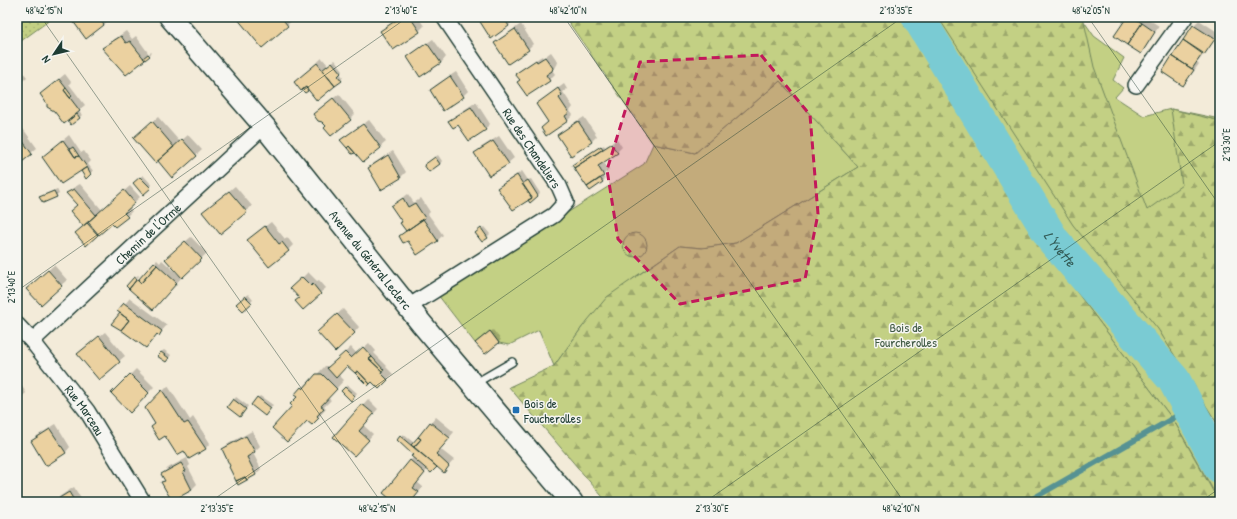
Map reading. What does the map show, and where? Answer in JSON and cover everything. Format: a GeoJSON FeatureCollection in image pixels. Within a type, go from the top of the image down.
{"type":"FeatureCollection","features":[{"type":"Feature","properties":{"kind":"main road","name":"Avenue du Général Leclerc"},"geometry":{"type":"LineString","coordinates":[[170,17],[264,126],[408,307],[472,385],[572,502]]}},
{"type":"Feature","properties":{"kind":"street","name":"Rue des Chandeliers"},"geometry":{"type":"LineString","coordinates":[[408,307],[554,215],[566,202],[559,186],[444,17]]}},
{"type":"Feature","properties":{"kind":"street"},"geometry":{"type":"LineString","coordinates":[[1136,85],[1185,17]]}},
{"type":"Feature","properties":{"kind":"street","name":"Chemin de l'Orme"},"geometry":{"type":"LineString","coordinates":[[32,341],[264,126]]}},
{"type":"Feature","properties":{"kind":"street","name":"Rue Marceau"},"geometry":{"type":"LineString","coordinates":[[17,325],[32,341],[87,411],[143,502]]}},
{"type":"Feature","properties":{"kind":"lane"},"geometry":{"type":"LineString","coordinates":[[472,385],[512,362]]}},
{"type":"Feature","properties":{"kind":"highlighted area"},"geometry":{"type":"Polygon","coordinates":[[[761,55],[810,115],[818,214],[805,279],[680,304],[618,239],[607,170],[640,62],[761,55]]]}},
{"type":"Feature","properties":{"kind":"green space"},"geometry":{"type":"Polygon","coordinates":[[[17,17],[54,17],[17,44],[17,17]]]}},
{"type":"Feature","properties":{"kind":"green space","name":"Bois de Fourcherolles"},"geometry":{"type":"Polygon","coordinates":[[[565,17],[909,17],[958,101],[1076,291],[1174,421],[1219,502],[607,502],[509,387],[554,366],[583,326],[607,297],[680,246],[702,248],[736,243],[858,167],[780,81],[695,153],[653,144],[565,17]]]}},
{"type":"Feature","properties":{"kind":"green space"},"geometry":{"type":"Polygon","coordinates":[[[909,17],[1081,17],[1094,36],[1124,58],[1113,80],[1123,88],[1115,97],[1144,116],[1171,109],[1220,119],[1220,428],[1174,355],[1220,432],[1220,502],[1174,421],[1076,291],[958,101],[909,17]]]}},
{"type":"Feature","properties":{"kind":"green space"},"geometry":{"type":"Polygon","coordinates":[[[938,17],[1083,17],[1094,67],[1147,210],[1182,185],[1171,109],[1220,121],[1220,428],[1158,329],[1073,225],[938,17]]]}},
{"type":"Feature","properties":{"kind":"green space"},"geometry":{"type":"Polygon","coordinates":[[[780,81],[858,167],[736,243],[702,248],[680,246],[635,277],[583,326],[554,366],[539,330],[509,345],[499,343],[490,331],[475,343],[438,295],[644,164],[653,144],[695,153],[780,81]]]}},
{"type":"Feature","properties":{"kind":"green space"},"geometry":{"type":"Polygon","coordinates":[[[635,233],[643,237],[647,245],[643,253],[635,257],[627,253],[623,245],[627,237],[635,233]]]}},
{"type":"Feature","properties":{"kind":"building"},"geometry":{"type":"Polygon","coordinates":[[[70,17],[98,17],[104,25],[86,39],[70,17]]]}},
{"type":"Feature","properties":{"kind":"building"},"geometry":{"type":"Polygon","coordinates":[[[236,17],[281,17],[288,26],[262,48],[236,17]]]}},
{"type":"Feature","properties":{"kind":"building"},"geometry":{"type":"Polygon","coordinates":[[[401,17],[410,17],[420,32],[393,50],[380,31],[401,17]]]}},
{"type":"Feature","properties":{"kind":"building"},"geometry":{"type":"Polygon","coordinates":[[[477,17],[503,17],[509,26],[491,39],[477,17]]]}},
{"type":"Feature","properties":{"kind":"building"},"geometry":{"type":"Polygon","coordinates":[[[1127,17],[1133,17],[1142,23],[1127,45],[1114,36],[1127,17]]]}},
{"type":"Feature","properties":{"kind":"building"},"geometry":{"type":"Polygon","coordinates":[[[1142,23],[1155,32],[1141,54],[1127,45],[1142,23]]]}},
{"type":"Feature","properties":{"kind":"building"},"geometry":{"type":"Polygon","coordinates":[[[1193,25],[1215,39],[1204,55],[1183,40],[1193,25]]]}},
{"type":"Feature","properties":{"kind":"building"},"geometry":{"type":"Polygon","coordinates":[[[515,29],[529,50],[508,64],[494,43],[515,29]]]}},
{"type":"Feature","properties":{"kind":"building"},"geometry":{"type":"Polygon","coordinates":[[[121,36],[126,43],[130,41],[145,60],[126,75],[102,48],[121,36]]]}},
{"type":"Feature","properties":{"kind":"building"},"geometry":{"type":"Polygon","coordinates":[[[1183,40],[1203,53],[1192,69],[1172,56],[1183,40]]]}},
{"type":"Feature","properties":{"kind":"building"},"geometry":{"type":"Polygon","coordinates":[[[427,43],[441,63],[420,77],[407,57],[427,43]]]}},
{"type":"Feature","properties":{"kind":"building"},"geometry":{"type":"Polygon","coordinates":[[[148,54],[150,56],[145,60],[143,58],[148,54]]]}},
{"type":"Feature","properties":{"kind":"building"},"geometry":{"type":"Polygon","coordinates":[[[1172,56],[1194,70],[1183,86],[1162,72],[1172,56]]]}},
{"type":"Feature","properties":{"kind":"building"},"geometry":{"type":"Polygon","coordinates":[[[545,57],[553,68],[552,71],[546,75],[550,81],[527,96],[517,82],[520,80],[515,74],[536,60],[537,62],[545,57]]]}},
{"type":"Feature","properties":{"kind":"building"},"geometry":{"type":"Polygon","coordinates":[[[332,62],[341,73],[338,76],[342,81],[335,86],[322,70],[332,62]]]}},
{"type":"Feature","properties":{"kind":"building"},"geometry":{"type":"Polygon","coordinates":[[[317,63],[335,86],[317,101],[306,87],[301,91],[294,82],[317,63]]]}},
{"type":"Feature","properties":{"kind":"building"},"geometry":{"type":"Polygon","coordinates":[[[450,76],[464,97],[443,111],[430,90],[450,76]]]}},
{"type":"Feature","properties":{"kind":"building"},"geometry":{"type":"Polygon","coordinates":[[[17,77],[22,83],[17,88],[17,77]]]}},
{"type":"Feature","properties":{"kind":"building"},"geometry":{"type":"Polygon","coordinates":[[[59,79],[66,88],[64,90],[80,111],[64,124],[54,111],[47,107],[47,104],[40,94],[59,79]]]}},
{"type":"Feature","properties":{"kind":"building"},"geometry":{"type":"Polygon","coordinates":[[[306,87],[308,91],[305,93],[302,90],[306,87]]]}},
{"type":"Feature","properties":{"kind":"building"},"geometry":{"type":"Polygon","coordinates":[[[66,88],[72,96],[70,98],[64,90],[66,88]]]}},
{"type":"Feature","properties":{"kind":"building"},"geometry":{"type":"Polygon","coordinates":[[[558,88],[562,95],[559,98],[569,113],[565,116],[568,121],[546,136],[541,128],[548,122],[536,104],[558,88]]]}},
{"type":"Feature","properties":{"kind":"building"},"geometry":{"type":"Polygon","coordinates":[[[333,98],[351,120],[331,136],[324,128],[326,126],[322,122],[318,121],[313,114],[333,98]]]}},
{"type":"Feature","properties":{"kind":"building"},"geometry":{"type":"Polygon","coordinates":[[[471,107],[486,130],[469,141],[458,125],[453,128],[448,121],[471,107]]]}},
{"type":"Feature","properties":{"kind":"building"},"geometry":{"type":"Polygon","coordinates":[[[77,114],[80,118],[71,125],[68,121],[77,114]]]}},
{"type":"Feature","properties":{"kind":"building"},"geometry":{"type":"Polygon","coordinates":[[[152,121],[174,147],[155,163],[133,138],[152,121]]]}},
{"type":"Feature","properties":{"kind":"building"},"geometry":{"type":"Polygon","coordinates":[[[578,121],[592,142],[571,156],[557,135],[578,121]]]}},
{"type":"Feature","properties":{"kind":"building"},"geometry":{"type":"Polygon","coordinates":[[[363,124],[381,148],[363,162],[349,146],[347,148],[340,140],[363,124]]]}},
{"type":"Feature","properties":{"kind":"building"},"geometry":{"type":"Polygon","coordinates":[[[17,133],[32,154],[17,166],[17,133]]]}},
{"type":"Feature","properties":{"kind":"building"},"geometry":{"type":"Polygon","coordinates":[[[182,139],[197,156],[172,178],[158,161],[182,139]]]}},
{"type":"Feature","properties":{"kind":"building"},"geometry":{"type":"Polygon","coordinates":[[[63,140],[75,157],[79,156],[87,167],[61,184],[42,157],[63,140]]]}},
{"type":"Feature","properties":{"kind":"building"},"geometry":{"type":"Polygon","coordinates":[[[493,141],[509,164],[489,176],[474,153],[493,141]]]}},
{"type":"Feature","properties":{"kind":"building"},"geometry":{"type":"Polygon","coordinates":[[[611,144],[618,153],[598,166],[604,176],[587,187],[574,168],[611,144]]]}},
{"type":"Feature","properties":{"kind":"building"},"geometry":{"type":"Polygon","coordinates":[[[349,146],[355,153],[352,154],[347,148],[349,146]]]}},
{"type":"Feature","properties":{"kind":"building"},"geometry":{"type":"Polygon","coordinates":[[[601,146],[603,149],[574,168],[572,165],[601,146]]]}},
{"type":"Feature","properties":{"kind":"building"},"geometry":{"type":"Polygon","coordinates":[[[73,147],[79,156],[75,157],[70,149],[73,147]]]}},
{"type":"Feature","properties":{"kind":"building"},"geometry":{"type":"Polygon","coordinates":[[[388,155],[401,178],[381,190],[368,168],[388,155]]]}},
{"type":"Feature","properties":{"kind":"building"},"geometry":{"type":"Polygon","coordinates":[[[435,157],[440,164],[429,172],[424,165],[435,157]]]}},
{"type":"Feature","properties":{"kind":"building"},"geometry":{"type":"Polygon","coordinates":[[[87,167],[91,174],[86,179],[81,171],[87,167]]]}},
{"type":"Feature","properties":{"kind":"building"},"geometry":{"type":"Polygon","coordinates":[[[517,175],[532,198],[513,210],[497,188],[517,175]]]}},
{"type":"Feature","properties":{"kind":"building"},"geometry":{"type":"Polygon","coordinates":[[[140,177],[151,188],[143,195],[133,183],[140,177]]]}},
{"type":"Feature","properties":{"kind":"building"},"geometry":{"type":"Polygon","coordinates":[[[600,178],[603,182],[590,191],[587,187],[600,178]]]}},
{"type":"Feature","properties":{"kind":"building"},"geometry":{"type":"Polygon","coordinates":[[[528,180],[538,196],[530,203],[528,200],[532,198],[522,184],[528,180]]]}},
{"type":"Feature","properties":{"kind":"building"},"geometry":{"type":"Polygon","coordinates":[[[74,189],[96,215],[83,226],[70,211],[77,205],[66,193],[74,189]]]}},
{"type":"Feature","properties":{"kind":"building"},"geometry":{"type":"Polygon","coordinates":[[[124,190],[135,203],[124,213],[128,217],[115,227],[112,224],[99,235],[88,222],[124,190]]]}},
{"type":"Feature","properties":{"kind":"building"},"geometry":{"type":"Polygon","coordinates":[[[54,191],[57,197],[43,203],[39,197],[54,191]]]}},
{"type":"Feature","properties":{"kind":"building"},"geometry":{"type":"Polygon","coordinates":[[[229,191],[247,212],[220,234],[202,212],[229,191]]]}},
{"type":"Feature","properties":{"kind":"building"},"geometry":{"type":"Polygon","coordinates":[[[403,198],[408,207],[415,203],[425,218],[406,231],[400,223],[402,222],[391,206],[403,198]]]}},
{"type":"Feature","properties":{"kind":"building"},"geometry":{"type":"Polygon","coordinates":[[[423,219],[438,241],[417,255],[408,241],[403,243],[399,236],[423,219]]]}},
{"type":"Feature","properties":{"kind":"building"},"geometry":{"type":"Polygon","coordinates":[[[87,223],[98,235],[86,246],[75,233],[87,223]]]}},
{"type":"Feature","properties":{"kind":"building"},"geometry":{"type":"Polygon","coordinates":[[[265,226],[279,244],[282,242],[289,251],[269,267],[247,240],[265,226]]]}},
{"type":"Feature","properties":{"kind":"building"},"geometry":{"type":"Polygon","coordinates":[[[481,228],[488,238],[482,242],[475,233],[481,228]]]}},
{"type":"Feature","properties":{"kind":"building"},"geometry":{"type":"Polygon","coordinates":[[[185,241],[202,259],[182,278],[165,259],[185,241]]]}},
{"type":"Feature","properties":{"kind":"building"},"geometry":{"type":"Polygon","coordinates":[[[154,262],[157,265],[141,283],[138,280],[154,262]]]}},
{"type":"Feature","properties":{"kind":"building"},"geometry":{"type":"Polygon","coordinates":[[[157,265],[177,283],[153,310],[129,289],[137,279],[141,283],[157,265]]]}},
{"type":"Feature","properties":{"kind":"building"},"geometry":{"type":"Polygon","coordinates":[[[48,270],[62,286],[41,305],[26,289],[48,270]]]}},
{"type":"Feature","properties":{"kind":"building"},"geometry":{"type":"Polygon","coordinates":[[[134,277],[137,279],[129,289],[126,286],[134,277]]]}},
{"type":"Feature","properties":{"kind":"building"},"geometry":{"type":"Polygon","coordinates":[[[302,277],[311,286],[313,284],[321,294],[303,310],[295,301],[299,298],[290,288],[302,277]]]}},
{"type":"Feature","properties":{"kind":"building"},"geometry":{"type":"Polygon","coordinates":[[[245,296],[252,303],[243,311],[236,304],[245,296]]]}},
{"type":"Feature","properties":{"kind":"building"},"geometry":{"type":"Polygon","coordinates":[[[124,303],[162,331],[159,336],[157,334],[146,348],[121,330],[129,320],[117,311],[124,303]]]}},
{"type":"Feature","properties":{"kind":"building"},"geometry":{"type":"Polygon","coordinates":[[[120,313],[129,320],[121,330],[111,324],[120,313]]]}},
{"type":"Feature","properties":{"kind":"building"},"geometry":{"type":"Polygon","coordinates":[[[337,314],[355,333],[335,352],[317,332],[337,314]]]}},
{"type":"Feature","properties":{"kind":"building"},"geometry":{"type":"Polygon","coordinates":[[[490,331],[499,343],[485,354],[475,343],[490,331]]]}},
{"type":"Feature","properties":{"kind":"building"},"geometry":{"type":"Polygon","coordinates":[[[99,336],[120,362],[99,380],[77,354],[99,336]]]}},
{"type":"Feature","properties":{"kind":"building"},"geometry":{"type":"Polygon","coordinates":[[[363,347],[372,357],[369,359],[382,371],[381,373],[388,380],[379,389],[372,382],[370,384],[358,371],[355,373],[347,366],[336,378],[327,368],[345,352],[351,358],[363,347]]]}},
{"type":"Feature","properties":{"kind":"building"},"geometry":{"type":"Polygon","coordinates":[[[161,352],[169,358],[166,362],[157,356],[161,352]]]}},
{"type":"Feature","properties":{"kind":"building"},"geometry":{"type":"Polygon","coordinates":[[[372,357],[384,370],[382,371],[369,359],[372,357]]]}},
{"type":"Feature","properties":{"kind":"building"},"geometry":{"type":"Polygon","coordinates":[[[358,371],[370,384],[368,386],[355,373],[358,371]]]}},
{"type":"Feature","properties":{"kind":"building"},"geometry":{"type":"Polygon","coordinates":[[[130,374],[149,393],[130,413],[111,393],[130,374]]]}},
{"type":"Feature","properties":{"kind":"building"},"geometry":{"type":"Polygon","coordinates":[[[316,374],[322,374],[337,389],[321,406],[324,408],[317,416],[319,418],[312,425],[307,421],[287,442],[272,428],[292,406],[290,404],[297,397],[294,395],[301,387],[303,389],[316,374]]]}},
{"type":"Feature","properties":{"kind":"building"},"geometry":{"type":"Polygon","coordinates":[[[345,387],[355,396],[351,401],[341,391],[345,387]]]}},
{"type":"Feature","properties":{"kind":"building"},"geometry":{"type":"Polygon","coordinates":[[[162,390],[184,424],[188,422],[206,449],[189,459],[184,451],[177,455],[165,436],[159,440],[151,427],[155,424],[145,408],[162,390]]]}},
{"type":"Feature","properties":{"kind":"building"},"geometry":{"type":"Polygon","coordinates":[[[17,392],[21,399],[17,402],[17,392]]]}},
{"type":"Feature","properties":{"kind":"building"},"geometry":{"type":"Polygon","coordinates":[[[257,397],[271,408],[265,416],[251,405],[257,397]]]}},
{"type":"Feature","properties":{"kind":"building"},"geometry":{"type":"Polygon","coordinates":[[[233,399],[246,409],[240,417],[227,407],[233,399]]]}},
{"type":"Feature","properties":{"kind":"building"},"geometry":{"type":"Polygon","coordinates":[[[362,404],[374,414],[359,431],[369,440],[354,456],[333,437],[362,404]]]}},
{"type":"Feature","properties":{"kind":"building"},"geometry":{"type":"Polygon","coordinates":[[[430,422],[450,438],[436,454],[449,466],[444,473],[414,447],[421,439],[418,437],[430,422]]]}},
{"type":"Feature","properties":{"kind":"building"},"geometry":{"type":"Polygon","coordinates":[[[50,429],[66,453],[46,466],[31,441],[50,429]]]}},
{"type":"Feature","properties":{"kind":"building"},"geometry":{"type":"Polygon","coordinates":[[[246,436],[255,452],[247,457],[256,475],[247,480],[245,477],[236,481],[222,449],[246,436]]]}},
{"type":"Feature","properties":{"kind":"building"},"geometry":{"type":"Polygon","coordinates":[[[400,436],[437,467],[431,473],[411,456],[413,455],[397,440],[400,436]]]}},
{"type":"Feature","properties":{"kind":"building"},"geometry":{"type":"Polygon","coordinates":[[[418,437],[421,439],[414,447],[411,445],[418,437]]]}},
{"type":"Feature","properties":{"kind":"building"},"geometry":{"type":"Polygon","coordinates":[[[410,460],[425,473],[413,488],[419,492],[411,502],[394,502],[383,493],[410,460]]]}},
{"type":"Feature","properties":{"kind":"building"},"geometry":{"type":"Polygon","coordinates":[[[181,463],[186,471],[183,472],[192,490],[172,501],[161,482],[165,481],[161,474],[181,463]]]}},
{"type":"Feature","properties":{"kind":"building"},"geometry":{"type":"Polygon","coordinates":[[[245,477],[247,480],[238,485],[236,481],[245,477]]]}},
{"type":"Feature","properties":{"kind":"building"},"geometry":{"type":"Polygon","coordinates":[[[69,492],[75,502],[53,502],[69,492]]]}},
{"type":"Feature","properties":{"kind":"waterway","name":"L'Yvette"},"geometry":{"type":"LineString","coordinates":[[918,17],[1053,240],[1174,380],[1220,467]]}},
{"type":"Feature","properties":{"kind":"waterway"},"geometry":{"type":"LineString","coordinates":[[1027,502],[1189,409]]}},
{"type":"Feature","properties":{"kind":"place","name":"Bois de Foucherolles"},"geometry":{"type":"Point","coordinates":[516,410]}}]}
